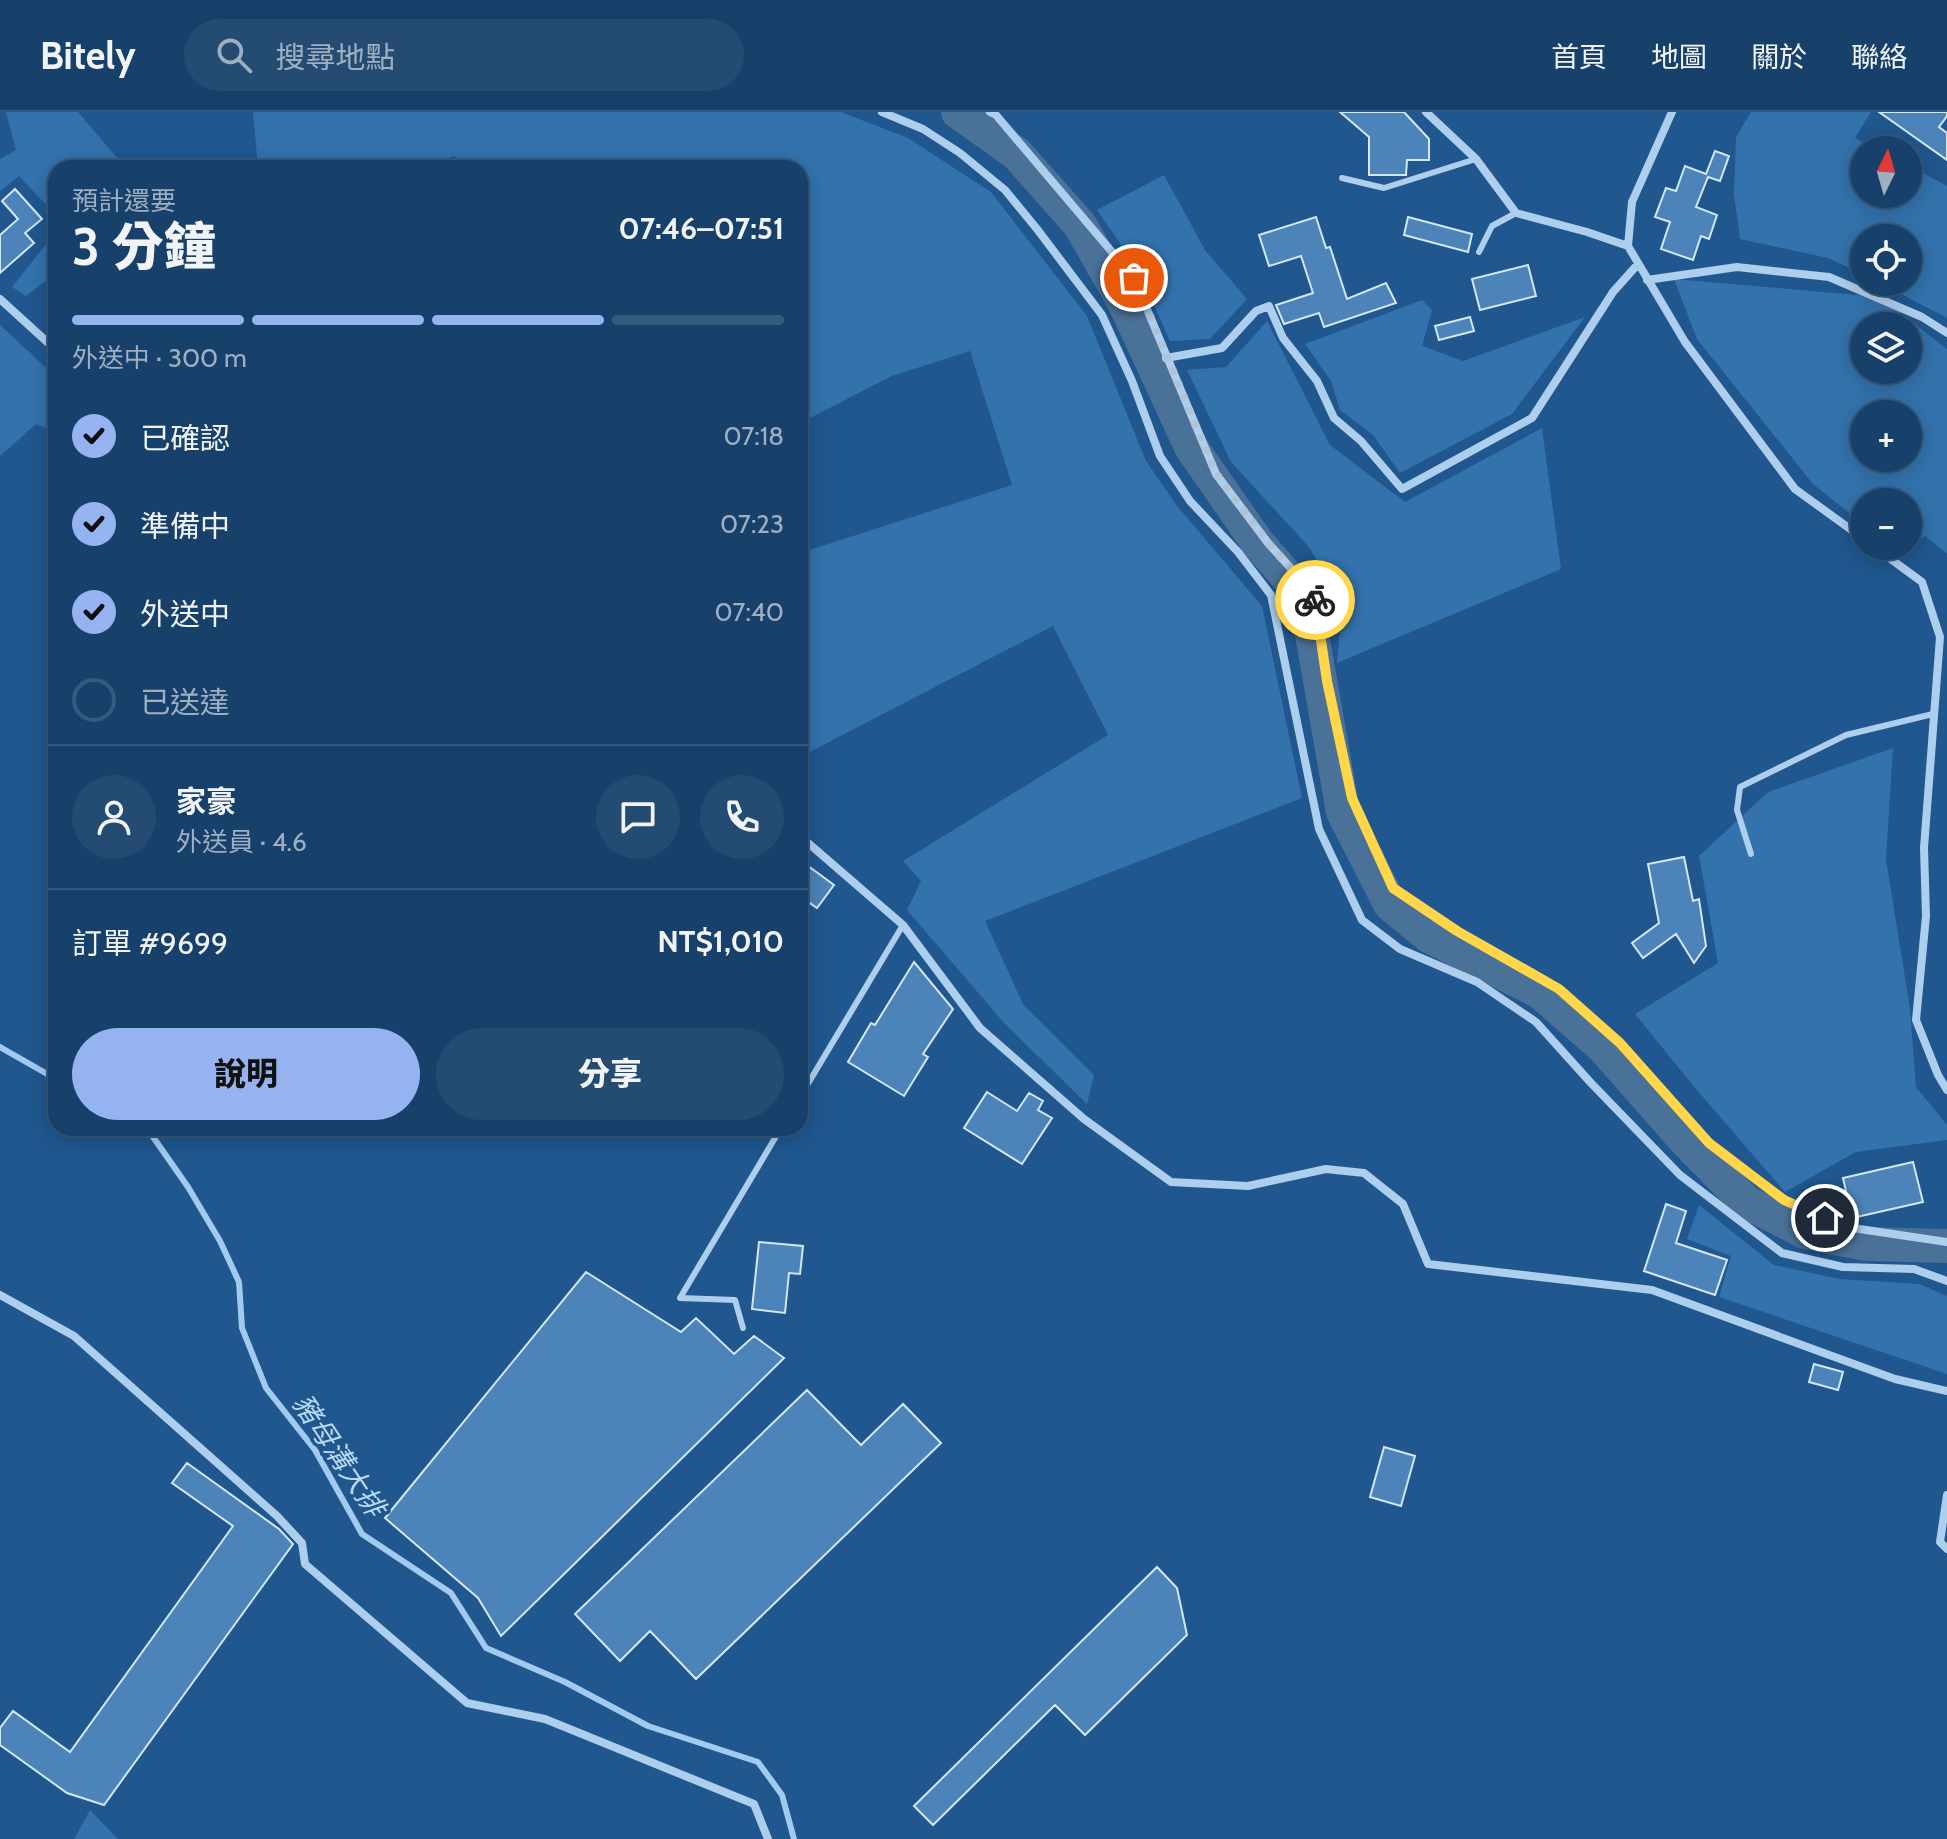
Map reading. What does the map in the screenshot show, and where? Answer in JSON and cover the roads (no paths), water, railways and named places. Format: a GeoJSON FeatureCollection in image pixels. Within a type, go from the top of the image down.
{"type":"FeatureCollection","features":[{"type":"Feature","properties":{"kind":"street"},"geometry":{"type":"LineString","coordinates":[[882,112],[923,129],[960,153],[1005,190],[1037,229],[1102,315],[1132,381],[1160,456],[1190,501],[1238,552],[1271,595],[1319,829],[1362,920],[1400,949],[1477,982],[1536,1022],[1680,1175],[1782,1253],[1843,1267],[1914,1269],[1947,1281]]}},
{"type":"Feature","properties":{"kind":"street"},"geometry":{"type":"LineString","coordinates":[[990,112],[1006,126],[1134,278],[1216,474],[1268,543],[1315,595],[1327,681],[1352,798],[1393,888],[1457,931],[1559,989],[1620,1043],[1709,1143],[1784,1200],[1846,1227],[1947,1242]]}},
{"type":"Feature","properties":{"kind":"street"},"geometry":{"type":"LineString","coordinates":[[1426,112],[1476,159],[1516,213],[1628,246]]}},
{"type":"Feature","properties":{"kind":"street"},"geometry":{"type":"LineString","coordinates":[[1672,112],[1632,202],[1628,246],[1685,342],[1795,489],[1850,529]]}},
{"type":"Feature","properties":{"kind":"street"},"geometry":{"type":"LineString","coordinates":[[1166,358],[1222,348],[1256,311],[1269,306],[1283,338],[1317,381],[1334,418],[1361,441],[1402,489],[1532,418],[1613,292],[1638,264]]}},
{"type":"Feature","properties":{"kind":"street"},"geometry":{"type":"LineString","coordinates":[[1647,280],[1737,267],[1829,277],[1922,317],[1947,333]]}},
{"type":"Feature","properties":{"kind":"street"},"geometry":{"type":"LineString","coordinates":[[0,299],[48,343]]}},
{"type":"Feature","properties":{"kind":"street"},"geometry":{"type":"LineString","coordinates":[[1892,560],[1922,582],[1940,637],[1924,848],[1926,916],[1916,1020],[1947,1090]]}},
{"type":"Feature","properties":{"kind":"street"},"geometry":{"type":"LineString","coordinates":[[808,843],[903,925],[980,1028],[1084,1119],[1171,1182],[1248,1186],[1326,1169],[1364,1173],[1403,1204],[1428,1264],[1652,1290],[1895,1379],[1947,1391]]}},
{"type":"Feature","properties":{"kind":"street"},"geometry":{"type":"LineString","coordinates":[[0,1295],[74,1336],[277,1516],[302,1543],[305,1564],[467,1703],[545,1719],[754,1804],[768,1839]]}},
{"type":"Feature","properties":{"kind":"street"},"geometry":{"type":"LineString","coordinates":[[1947,1495],[1940,1542],[1947,1549]]}},
{"type":"Feature","properties":{"kind":"lane"},"geometry":{"type":"LineString","coordinates":[[1342,178],[1384,188],[1476,159]]}},
{"type":"Feature","properties":{"kind":"lane"},"geometry":{"type":"LineString","coordinates":[[1479,252],[1492,226],[1516,213]]}},
{"type":"Feature","properties":{"kind":"lane"},"geometry":{"type":"LineString","coordinates":[[1751,854],[1737,810],[1740,787],[1846,735],[1933,714]]}},
{"type":"Feature","properties":{"kind":"lane"},"geometry":{"type":"LineString","coordinates":[[808,1084],[903,925]]}},
{"type":"Feature","properties":{"kind":"lane"},"geometry":{"type":"LineString","coordinates":[[743,1328],[735,1300],[680,1298],[776,1136]]}},
{"type":"Feature","properties":{"kind":"waterway"},"geometry":{"type":"LineString","coordinates":[[958,112],[1017,154],[1080,225],[1125,304],[1191,447],[1257,542],[1298,589],[1310,623],[1343,812],[1390,904],[1429,936],[1540,992],[1604,1048],[1684,1139],[1746,1202],[1805,1232],[1866,1244],[1947,1246]]}},
{"type":"Feature","properties":{"kind":"waterway","name":"豬母溝大排"},"geometry":{"type":"LineString","coordinates":[[0,1047],[48,1074]]}},
{"type":"Feature","properties":{"kind":"waterway","name":"豬母溝大排"},"geometry":{"type":"LineString","coordinates":[[152,1136],[188,1187],[220,1241],[239,1282],[242,1328],[266,1388],[315,1450],[362,1534],[451,1593],[486,1648],[565,1682],[648,1726],[758,1762],[782,1795],[794,1839]]}}]}
